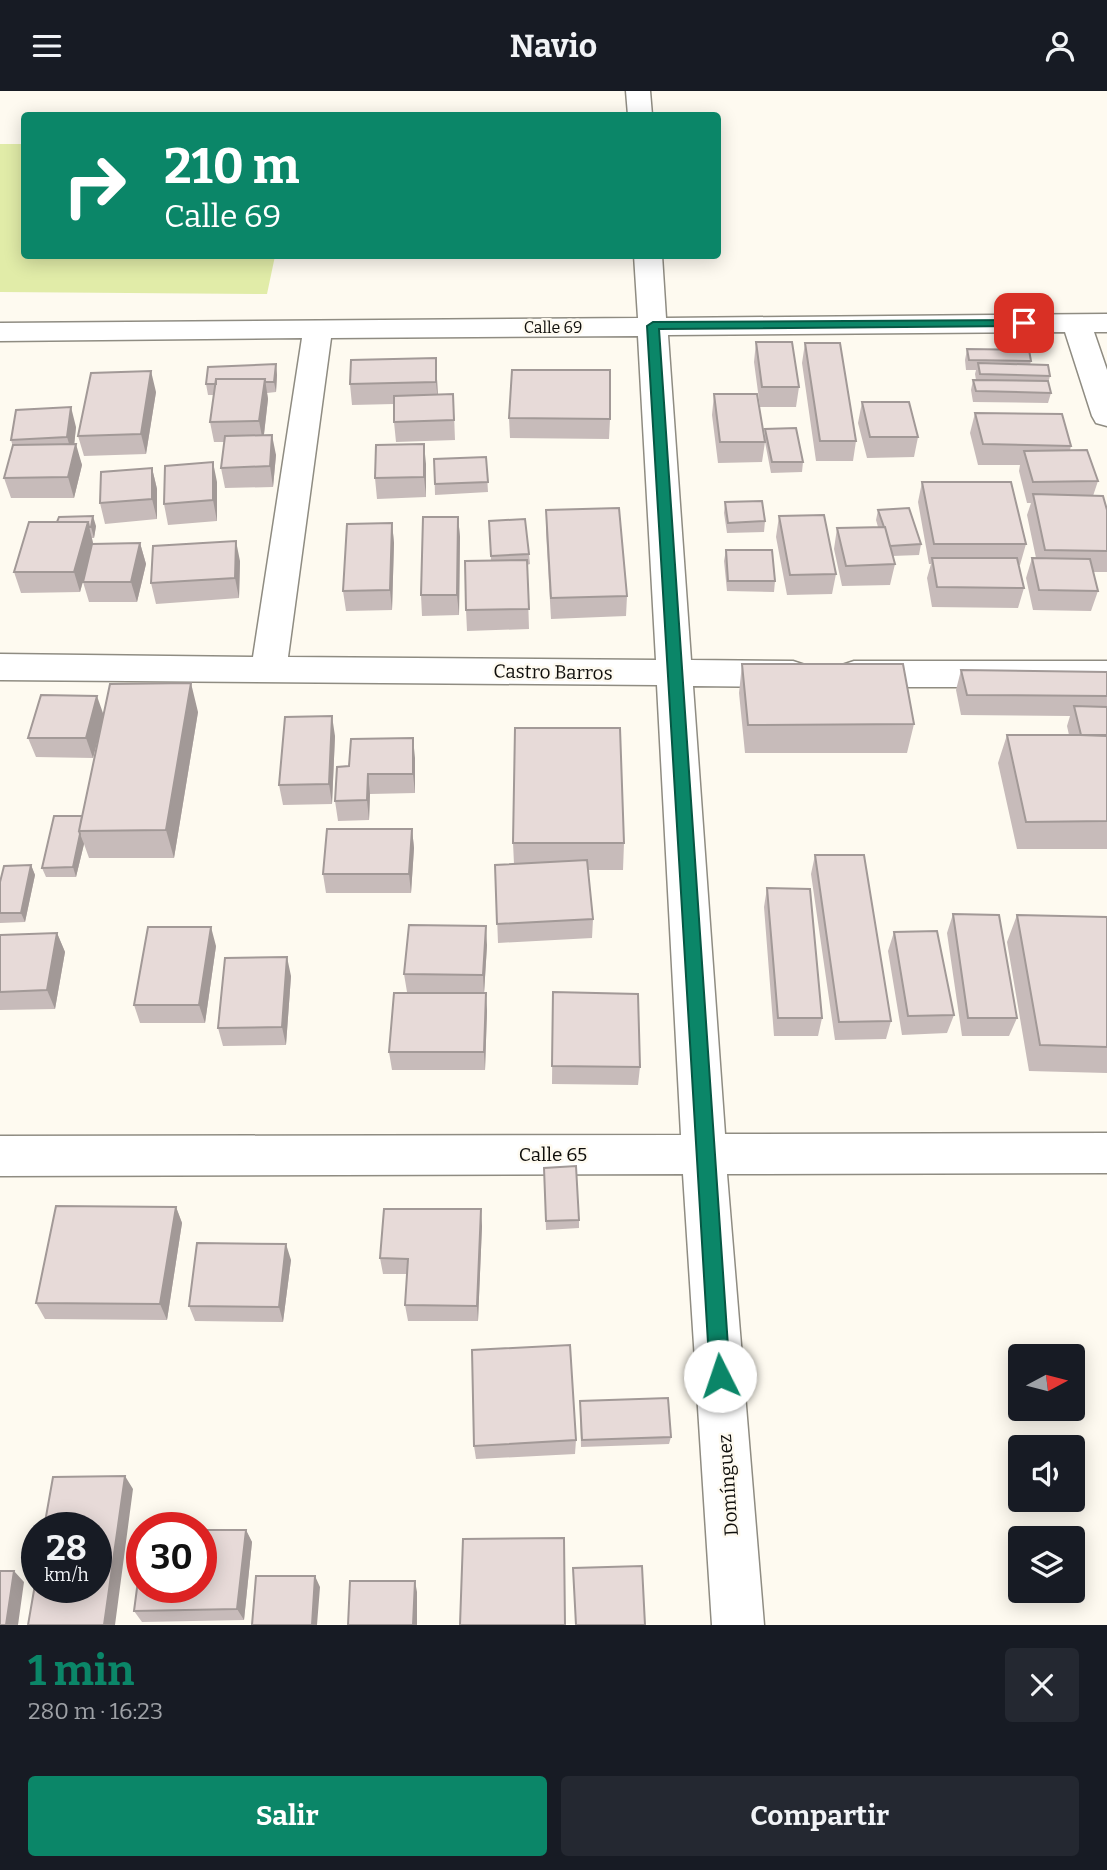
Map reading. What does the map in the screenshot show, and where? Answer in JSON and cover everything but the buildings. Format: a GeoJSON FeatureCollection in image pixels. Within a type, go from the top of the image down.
{"type":"FeatureCollection","features":[{"type":"Feature","properties":{"kind":"street"},"geometry":{"type":"LineString","coordinates":[[638,91],[640,112]]}},
{"type":"Feature","properties":{"kind":"street","name":"Domínguez"},"geometry":{"type":"LineString","coordinates":[[648,259],[704,1154],[738,1625]]}},
{"type":"Feature","properties":{"kind":"street"},"geometry":{"type":"LineString","coordinates":[[1077,323],[1107,416]]}},
{"type":"Feature","properties":{"kind":"street","name":"Calle 69"},"geometry":{"type":"LineString","coordinates":[[0,332],[1107,323]]}},
{"type":"Feature","properties":{"kind":"street"},"geometry":{"type":"LineString","coordinates":[[269,667],[318,328]]}},
{"type":"Feature","properties":{"kind":"street","name":"Castro Barros"},"geometry":{"type":"LineString","coordinates":[[0,667],[269,667],[675,674],[1107,674]]}},
{"type":"Feature","properties":{"kind":"street","name":"Calle 65"},"geometry":{"type":"LineString","coordinates":[[0,1156],[1107,1153]]}},
{"type":"Feature","properties":{"kind":"green space"},"geometry":{"type":"Polygon","coordinates":[[[0,144],[21,144],[21,259],[274,259],[267,294],[0,292],[0,144]]]}},
{"type":"Feature","properties":{"kind":"route"},"geometry":{"type":"LineString","coordinates":[[720,1376],[653,326],[1024,323]]}}]}
